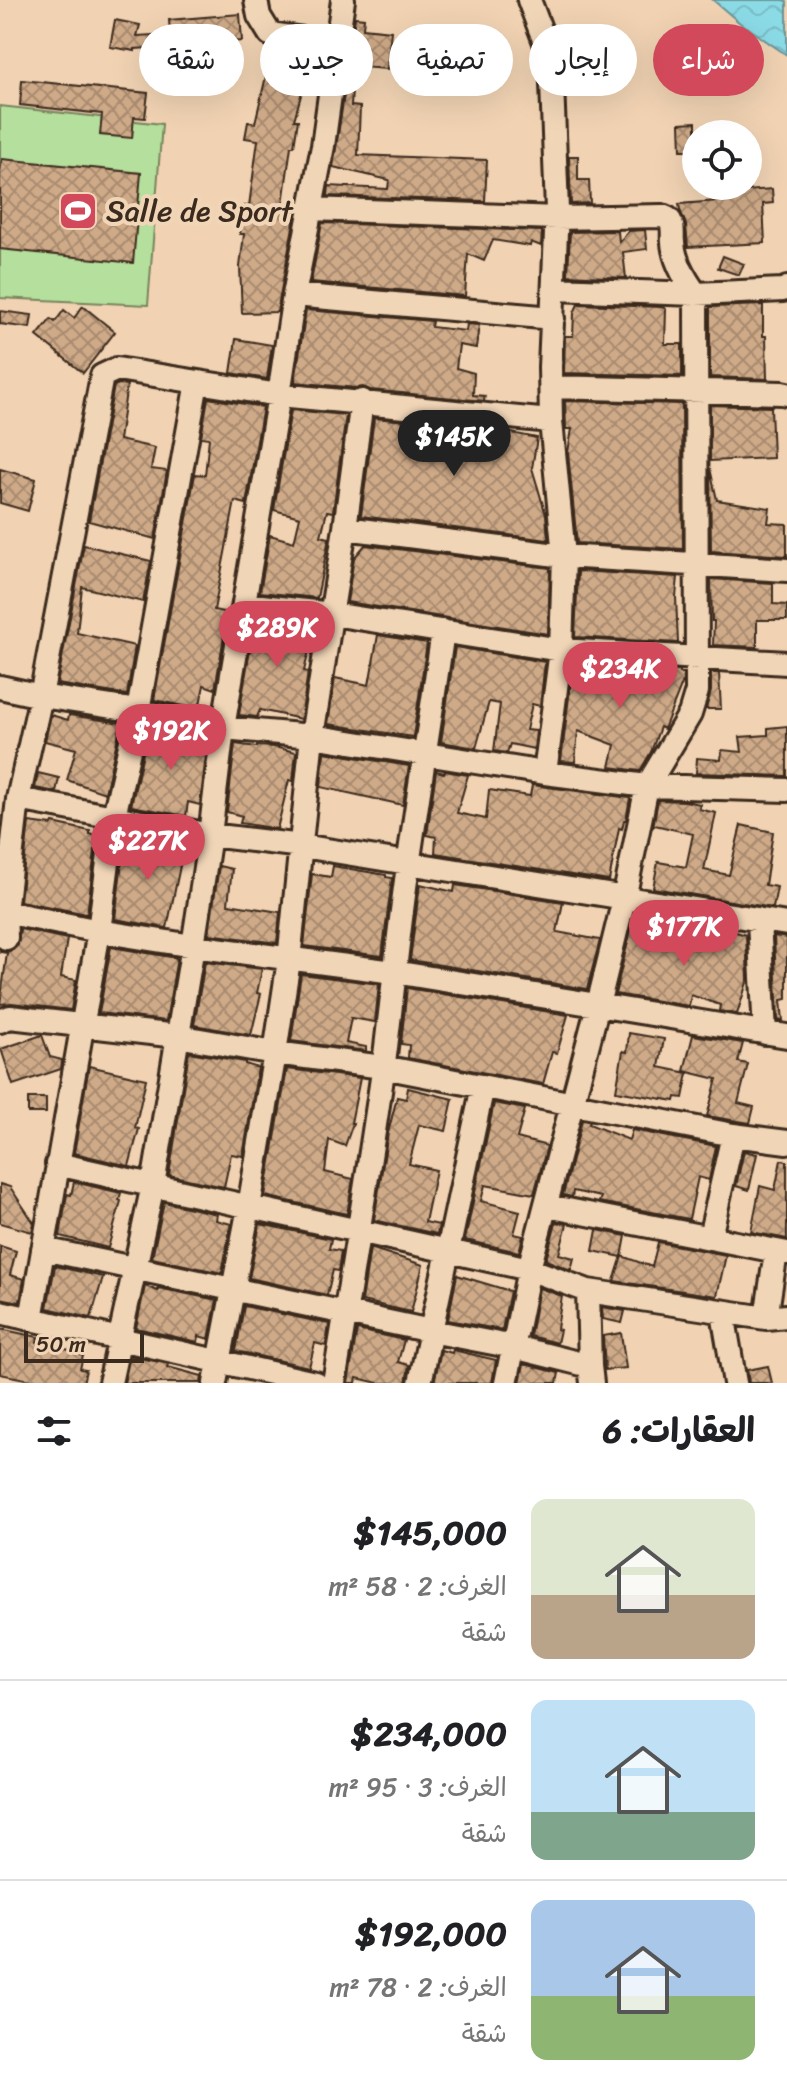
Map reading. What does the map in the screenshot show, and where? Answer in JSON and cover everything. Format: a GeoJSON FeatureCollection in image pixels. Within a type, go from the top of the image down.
{"type":"FeatureCollection","features":[{"type":"Feature","properties":{"kind":"street"},"geometry":{"type":"LineString","coordinates":[[256,0],[264,24]]}},
{"type":"Feature","properties":{"kind":"street"},"geometry":{"type":"LineString","coordinates":[[340,24],[343,0]]}},
{"type":"Feature","properties":{"kind":"street"},"geometry":{"type":"LineString","coordinates":[[529,0],[551,58],[557,218],[551,421],[564,556],[561,650],[545,773]]}},
{"type":"Feature","properties":{"kind":"street"},"geometry":{"type":"LineString","coordinates":[[110,1383],[153,1185],[193,946],[223,728],[294,295],[330,96]]}},
{"type":"Feature","properties":{"kind":"street"},"geometry":{"type":"LineString","coordinates":[[311,209],[557,218],[662,216],[669,218],[673,225],[675,255],[696,294],[697,691],[693,707],[647,786],[624,899],[529,1269],[506,1383]]}},
{"type":"Feature","properties":{"kind":"street"},"geometry":{"type":"LineString","coordinates":[[554,289],[696,294],[787,288]]}},
{"type":"Feature","properties":{"kind":"street"},"geometry":{"type":"LineString","coordinates":[[294,295],[553,318]]}},
{"type":"Feature","properties":{"kind":"street"},"geometry":{"type":"LineString","coordinates":[[6,938],[5,912],[18,799],[41,696],[102,376],[117,369],[279,395],[551,421]]}},
{"type":"Feature","properties":{"kind":"street"},"geometry":{"type":"LineString","coordinates":[[31,1319],[99,931],[114,816],[138,711],[197,382]]}},
{"type":"Feature","properties":{"kind":"street"},"geometry":{"type":"LineString","coordinates":[[551,387],[787,394]]}},
{"type":"Feature","properties":{"kind":"street"},"geometry":{"type":"LineString","coordinates":[[215,1383],[249,1207],[289,960],[312,736],[362,401]]}},
{"type":"Feature","properties":{"kind":"street"},"geometry":{"type":"LineString","coordinates":[[345,528],[564,556],[787,570]]}},
{"type":"Feature","properties":{"kind":"street"},"geometry":{"type":"LineString","coordinates":[[244,604],[332,614],[561,650],[787,663]]}},
{"type":"Feature","properties":{"kind":"street"},"geometry":{"type":"LineString","coordinates":[[334,1383],[383,1067],[408,863],[443,631]]}},
{"type":"Feature","properties":{"kind":"street"},"geometry":{"type":"LineString","coordinates":[[0,687],[223,728],[312,736],[545,773],[647,786],[787,790]]}},
{"type":"Feature","properties":{"kind":"street"},"geometry":{"type":"LineString","coordinates":[[18,799],[210,835],[302,846],[787,924]]}},
{"type":"Feature","properties":{"kind":"street"},"geometry":{"type":"LineString","coordinates":[[5,912],[193,946],[394,972],[776,1034],[759,921]]}},
{"type":"Feature","properties":{"kind":"street"},"geometry":{"type":"LineString","coordinates":[[0,1021],[10,1017],[177,1036],[383,1067],[733,1135],[787,1142]]}},
{"type":"Feature","properties":{"kind":"street"},"geometry":{"type":"LineString","coordinates":[[420,1383],[483,1086]]}},
{"type":"Feature","properties":{"kind":"street"},"geometry":{"type":"LineString","coordinates":[[710,1237],[733,1135]]}},
{"type":"Feature","properties":{"kind":"street"},"geometry":{"type":"LineString","coordinates":[[57,1164],[529,1269],[588,1291],[723,1313],[777,1317],[781,1253],[547,1206]]}},
{"type":"Feature","properties":{"kind":"street"},"geometry":{"type":"LineString","coordinates":[[43,1249],[514,1347],[591,1374],[588,1291]]}},
{"type":"Feature","properties":{"kind":"street"},"geometry":{"type":"LineString","coordinates":[[0,1312],[315,1383]]}},
{"type":"Feature","properties":{"kind":"street"},"geometry":{"type":"LineString","coordinates":[[723,1313],[735,1383]]}},
{"type":"Feature","properties":{"kind":"green space","name":"Salle de Sport"},"geometry":{"type":"Polygon","coordinates":[[[0,106],[162,124],[148,305],[0,298],[0,106]]]}},
{"type":"Feature","properties":{"kind":"water"},"geometry":{"type":"Polygon","coordinates":[[[713,0],[787,2],[787,55],[764,39],[764,24],[740,23],[713,0]]]}},
{"type":"Feature","properties":{"kind":"building"},"geometry":{"type":"Polygon","coordinates":[[[240,14],[241,24],[169,24],[169,20],[240,14]]]}},
{"type":"Feature","properties":{"kind":"building"},"geometry":{"type":"Polygon","coordinates":[[[355,17],[364,18],[363,24],[354,24],[355,17]]]}},
{"type":"Feature","properties":{"kind":"building"},"geometry":{"type":"Polygon","coordinates":[[[115,20],[139,25],[139,49],[135,51],[110,47],[115,20]]]}},
{"type":"Feature","properties":{"kind":"building"},"geometry":{"type":"Polygon","coordinates":[[[373,29],[389,31],[387,69],[373,68],[373,29]]]}},
{"type":"Feature","properties":{"kind":"building"},"geometry":{"type":"Polygon","coordinates":[[[22,80],[139,92],[139,96],[148,96],[145,118],[134,117],[132,138],[100,135],[102,114],[20,105],[22,80]]]}},
{"type":"Feature","properties":{"kind":"building"},"geometry":{"type":"Polygon","coordinates":[[[261,96],[301,96],[294,120],[298,120],[282,211],[296,211],[277,312],[242,313],[240,267],[244,234],[240,234],[244,206],[249,206],[258,140],[245,138],[248,122],[255,123],[261,96]]]}},
{"type":"Feature","properties":{"kind":"building"},"geometry":{"type":"Polygon","coordinates":[[[344,96],[352,96],[351,106],[360,107],[358,155],[487,160],[485,201],[328,196],[329,186],[388,189],[389,180],[333,167],[344,96]]]}},
{"type":"Feature","properties":{"kind":"building"},"geometry":{"type":"Polygon","coordinates":[[[682,123],[682,150],[681,150],[682,123]]]}},
{"type":"Feature","properties":{"kind":"building"},"geometry":{"type":"Polygon","coordinates":[[[569,156],[578,156],[578,180],[589,180],[590,203],[571,204],[569,156]]]}},
{"type":"Feature","properties":{"kind":"building"},"geometry":{"type":"Polygon","coordinates":[[[2,159],[141,173],[133,263],[0,249],[2,159]]]}},
{"type":"Feature","properties":{"kind":"building"},"geometry":{"type":"Polygon","coordinates":[[[772,189],[773,203],[763,204],[765,243],[688,247],[686,225],[679,204],[762,200],[762,190],[772,189]]]}},
{"type":"Feature","properties":{"kind":"building"},"geometry":{"type":"Polygon","coordinates":[[[322,223],[542,231],[541,246],[531,242],[530,246],[493,240],[484,261],[468,254],[465,296],[311,282],[322,223]]]}},
{"type":"Feature","properties":{"kind":"building"},"geometry":{"type":"Polygon","coordinates":[[[645,230],[647,249],[623,252],[626,278],[568,275],[570,232],[618,231],[619,242],[629,231],[645,230]]]}},
{"type":"Feature","properties":{"kind":"building"},"geometry":{"type":"Polygon","coordinates":[[[723,256],[744,264],[739,275],[718,268],[723,256]]]}},
{"type":"Feature","properties":{"kind":"building"},"geometry":{"type":"Polygon","coordinates":[[[578,304],[666,309],[665,344],[682,344],[682,376],[564,373],[565,336],[573,336],[574,313],[578,304]]]}},
{"type":"Feature","properties":{"kind":"building"},"geometry":{"type":"Polygon","coordinates":[[[763,305],[767,379],[710,377],[710,307],[763,305]]]}},
{"type":"Feature","properties":{"kind":"building"},"geometry":{"type":"Polygon","coordinates":[[[83,306],[115,332],[83,373],[37,336],[51,319],[55,322],[64,310],[74,318],[83,306]]]}},
{"type":"Feature","properties":{"kind":"building"},"geometry":{"type":"Polygon","coordinates":[[[306,310],[432,321],[431,327],[466,331],[467,324],[479,325],[476,348],[459,345],[456,368],[474,373],[473,395],[485,396],[484,401],[295,382],[306,310]]]}},
{"type":"Feature","properties":{"kind":"building"},"geometry":{"type":"Polygon","coordinates":[[[0,311],[32,315],[30,328],[0,324],[0,311]]]}},
{"type":"Feature","properties":{"kind":"building"},"geometry":{"type":"Polygon","coordinates":[[[236,339],[272,345],[267,379],[231,373],[236,339]]]}},
{"type":"Feature","properties":{"kind":"building"},"geometry":{"type":"Polygon","coordinates":[[[127,385],[119,440],[155,448],[151,469],[167,471],[155,539],[89,521],[114,386],[127,385]]]}},
{"type":"Feature","properties":{"kind":"building"},"geometry":{"type":"Polygon","coordinates":[[[208,398],[263,407],[246,504],[235,501],[214,610],[228,613],[215,689],[204,685],[199,709],[154,700],[195,474],[205,475],[209,438],[201,437],[208,398]]]}},
{"type":"Feature","properties":{"kind":"building"},"geometry":{"type":"Polygon","coordinates":[[[565,401],[682,404],[683,549],[577,543],[568,452],[572,429],[566,429],[565,401]]]}},
{"type":"Feature","properties":{"kind":"building"},"geometry":{"type":"Polygon","coordinates":[[[710,405],[771,407],[773,458],[710,461],[710,405]]]}},
{"type":"Feature","properties":{"kind":"building"},"geometry":{"type":"Polygon","coordinates":[[[291,410],[346,415],[333,512],[327,511],[321,536],[329,538],[317,598],[260,592],[270,535],[294,542],[300,517],[274,510],[291,410]]]}},
{"type":"Feature","properties":{"kind":"building"},"geometry":{"type":"Polygon","coordinates":[[[374,418],[492,429],[537,438],[532,468],[546,515],[548,540],[361,516],[374,418]]]}},
{"type":"Feature","properties":{"kind":"building"},"geometry":{"type":"Polygon","coordinates":[[[710,468],[717,500],[770,508],[768,523],[787,524],[787,556],[711,551],[710,468]]]}},
{"type":"Feature","properties":{"kind":"building"},"geometry":{"type":"Polygon","coordinates":[[[0,469],[36,479],[28,511],[0,503],[0,469]]]}},
{"type":"Feature","properties":{"kind":"building"},"geometry":{"type":"Polygon","coordinates":[[[84,545],[151,561],[143,602],[82,587],[77,633],[135,646],[127,695],[57,684],[84,545]]]}},
{"type":"Feature","properties":{"kind":"building"},"geometry":{"type":"Polygon","coordinates":[[[365,545],[550,568],[548,634],[347,602],[354,558],[365,545]]]}},
{"type":"Feature","properties":{"kind":"building"},"geometry":{"type":"Polygon","coordinates":[[[578,571],[678,577],[678,643],[575,637],[578,571]]]}},
{"type":"Feature","properties":{"kind":"building"},"geometry":{"type":"Polygon","coordinates":[[[711,579],[773,583],[773,604],[787,605],[787,620],[757,620],[757,647],[713,645],[711,579]]]}},
{"type":"Feature","properties":{"kind":"building"},"geometry":{"type":"Polygon","coordinates":[[[255,619],[315,626],[304,671],[308,672],[301,719],[260,710],[257,717],[239,715],[255,619]]]}},
{"type":"Feature","properties":{"kind":"building"},"geometry":{"type":"Polygon","coordinates":[[[378,635],[427,643],[413,737],[328,724],[335,678],[369,685],[378,635]]]}},
{"type":"Feature","properties":{"kind":"building"},"geometry":{"type":"Polygon","coordinates":[[[455,647],[545,662],[540,706],[532,704],[526,730],[536,731],[534,749],[510,744],[507,753],[494,751],[500,704],[489,702],[476,748],[441,742],[455,647]]]}},
{"type":"Feature","properties":{"kind":"building"},"geometry":{"type":"Polygon","coordinates":[[[573,665],[683,673],[683,681],[664,729],[660,727],[640,771],[610,767],[615,745],[578,731],[575,762],[561,761],[573,665]]]}},
{"type":"Feature","properties":{"kind":"building"},"geometry":{"type":"Polygon","coordinates":[[[711,673],[719,673],[721,709],[706,709],[711,691],[711,673]]]}},
{"type":"Feature","properties":{"kind":"building"},"geometry":{"type":"Polygon","coordinates":[[[51,715],[68,720],[69,715],[121,723],[105,793],[67,780],[76,749],[45,741],[51,715]]]}},
{"type":"Feature","properties":{"kind":"building"},"geometry":{"type":"Polygon","coordinates":[[[787,726],[787,776],[696,773],[697,758],[721,760],[722,750],[742,752],[740,737],[768,735],[768,728],[787,726]]]}},
{"type":"Feature","properties":{"kind":"building"},"geometry":{"type":"Polygon","coordinates":[[[149,727],[208,739],[200,805],[188,802],[186,816],[131,806],[149,727]]]}},
{"type":"Feature","properties":{"kind":"building"},"geometry":{"type":"Polygon","coordinates":[[[235,744],[296,752],[293,781],[289,780],[277,829],[240,823],[242,816],[227,812],[235,744]]]}},
{"type":"Feature","properties":{"kind":"building"},"geometry":{"type":"Polygon","coordinates":[[[324,752],[409,766],[403,805],[321,787],[324,752]]]}},
{"type":"Feature","properties":{"kind":"building"},"geometry":{"type":"Polygon","coordinates":[[[436,771],[468,775],[457,813],[486,819],[489,790],[530,796],[532,785],[630,798],[626,820],[622,829],[619,828],[609,881],[435,853],[436,837],[427,835],[436,771]]]}},
{"type":"Feature","properties":{"kind":"building"},"geometry":{"type":"Polygon","coordinates":[[[38,773],[59,778],[56,792],[35,788],[38,773]]]}},
{"type":"Feature","properties":{"kind":"building"},"geometry":{"type":"Polygon","coordinates":[[[658,800],[700,804],[699,809],[716,813],[704,870],[729,875],[741,825],[773,832],[765,885],[777,887],[773,908],[653,888],[658,862],[686,867],[693,834],[653,827],[658,800]]]}},
{"type":"Feature","properties":{"kind":"building"},"geometry":{"type":"Polygon","coordinates":[[[29,822],[53,823],[90,831],[90,834],[97,836],[87,914],[20,901],[29,822]]]}},
{"type":"Feature","properties":{"kind":"building"},"geometry":{"type":"Polygon","coordinates":[[[125,837],[184,847],[167,928],[115,919],[125,837]]]}},
{"type":"Feature","properties":{"kind":"building"},"geometry":{"type":"Polygon","coordinates":[[[219,866],[232,869],[228,904],[280,912],[277,943],[209,934],[219,866]]]}},
{"type":"Feature","properties":{"kind":"building"},"geometry":{"type":"Polygon","coordinates":[[[333,866],[392,878],[382,956],[304,946],[312,874],[331,877],[333,866]]]}},
{"type":"Feature","properties":{"kind":"building"},"geometry":{"type":"Polygon","coordinates":[[[420,884],[454,892],[455,885],[563,902],[557,932],[600,940],[587,989],[410,960],[420,884]]]}},
{"type":"Feature","properties":{"kind":"building"},"geometry":{"type":"Polygon","coordinates":[[[635,914],[651,916],[649,931],[713,945],[719,927],[746,935],[748,979],[737,1014],[719,1011],[720,1005],[691,995],[689,1006],[615,994],[635,914]]]}},
{"type":"Feature","properties":{"kind":"building"},"geometry":{"type":"Polygon","coordinates":[[[20,929],[67,939],[61,977],[76,980],[71,1010],[0,1004],[7,953],[0,951],[13,950],[18,945],[20,929]]]}},
{"type":"Feature","properties":{"kind":"building"},"geometry":{"type":"Polygon","coordinates":[[[774,936],[787,938],[787,999],[781,1000],[783,1021],[778,1020],[774,936]]]}},
{"type":"Feature","properties":{"kind":"building"},"geometry":{"type":"Polygon","coordinates":[[[111,947],[177,958],[166,1021],[99,1013],[111,947]]]}},
{"type":"Feature","properties":{"kind":"building"},"geometry":{"type":"Polygon","coordinates":[[[205,962],[262,969],[257,993],[261,994],[251,1035],[194,1025],[205,962]]]}},
{"type":"Feature","properties":{"kind":"building"},"geometry":{"type":"Polygon","coordinates":[[[301,974],[379,984],[375,1022],[351,1018],[346,1043],[366,1047],[366,1051],[291,1041],[301,974]]]}},
{"type":"Feature","properties":{"kind":"building"},"geometry":{"type":"Polygon","coordinates":[[[407,988],[568,1015],[557,1053],[552,1052],[543,1084],[408,1058],[409,1045],[401,1044],[407,988]]]}},
{"type":"Feature","properties":{"kind":"building"},"geometry":{"type":"Polygon","coordinates":[[[629,1033],[664,1039],[659,1067],[688,1073],[683,1098],[676,1097],[675,1101],[616,1091],[629,1033]]]}},
{"type":"Feature","properties":{"kind":"building"},"geometry":{"type":"Polygon","coordinates":[[[42,1035],[50,1057],[62,1060],[61,1069],[13,1085],[1,1049],[42,1035]]]}},
{"type":"Feature","properties":{"kind":"building"},"geometry":{"type":"Polygon","coordinates":[[[693,1035],[743,1043],[738,1062],[748,1064],[738,1103],[754,1107],[750,1123],[707,1116],[717,1079],[684,1071],[693,1035]]]}},
{"type":"Feature","properties":{"kind":"building"},"geometry":{"type":"Polygon","coordinates":[[[189,1052],[245,1062],[258,1068],[243,1156],[231,1154],[224,1187],[169,1175],[189,1052]]]}},
{"type":"Feature","properties":{"kind":"building"},"geometry":{"type":"Polygon","coordinates":[[[89,1066],[146,1079],[135,1128],[139,1129],[129,1166],[74,1153],[89,1066]]]}},
{"type":"Feature","properties":{"kind":"building"},"geometry":{"type":"Polygon","coordinates":[[[287,1069],[360,1078],[353,1123],[345,1146],[329,1140],[325,1172],[353,1179],[347,1214],[265,1196],[287,1069]]]}},
{"type":"Feature","properties":{"kind":"building"},"geometry":{"type":"Polygon","coordinates":[[[408,1088],[453,1099],[446,1131],[419,1125],[409,1164],[436,1170],[425,1222],[439,1225],[437,1234],[374,1220],[397,1097],[406,1099],[408,1088]]]}},
{"type":"Feature","properties":{"kind":"building"},"geometry":{"type":"Polygon","coordinates":[[[28,1098],[46,1098],[46,1113],[28,1113],[28,1098]]]}},
{"type":"Feature","properties":{"kind":"building"},"geometry":{"type":"Polygon","coordinates":[[[494,1103],[525,1109],[517,1138],[547,1146],[534,1194],[485,1185],[481,1201],[520,1211],[514,1234],[523,1236],[519,1252],[465,1240],[494,1103]]]}},
{"type":"Feature","properties":{"kind":"building"},"geometry":{"type":"Polygon","coordinates":[[[582,1120],[629,1140],[632,1130],[716,1146],[709,1180],[698,1177],[689,1219],[599,1202],[601,1197],[573,1191],[572,1197],[563,1195],[582,1120]]]}},
{"type":"Feature","properties":{"kind":"building"},"geometry":{"type":"Polygon","coordinates":[[[744,1151],[757,1154],[749,1190],[736,1186],[744,1151]]]}},
{"type":"Feature","properties":{"kind":"building"},"geometry":{"type":"Polygon","coordinates":[[[781,1160],[787,1161],[787,1239],[751,1232],[760,1186],[775,1190],[781,1160]]]}},
{"type":"Feature","properties":{"kind":"building"},"geometry":{"type":"Polygon","coordinates":[[[74,1182],[121,1193],[108,1248],[60,1236],[67,1194],[71,1195],[74,1182]]]}},
{"type":"Feature","properties":{"kind":"building"},"geometry":{"type":"Polygon","coordinates":[[[0,1184],[10,1187],[34,1223],[32,1232],[0,1223],[0,1184]]]}},
{"type":"Feature","properties":{"kind":"building"},"geometry":{"type":"Polygon","coordinates":[[[164,1202],[217,1214],[216,1220],[231,1224],[222,1273],[152,1258],[164,1202]]]}},
{"type":"Feature","properties":{"kind":"building"},"geometry":{"type":"Polygon","coordinates":[[[556,1222],[567,1224],[559,1254],[574,1258],[571,1270],[546,1260],[556,1222]]]}},
{"type":"Feature","properties":{"kind":"building"},"geometry":{"type":"Polygon","coordinates":[[[260,1224],[331,1239],[329,1249],[341,1251],[338,1271],[333,1270],[327,1295],[249,1278],[260,1224]]]}},
{"type":"Feature","properties":{"kind":"building"},"geometry":{"type":"Polygon","coordinates":[[[597,1230],[626,1236],[622,1257],[593,1251],[597,1230]]]}},
{"type":"Feature","properties":{"kind":"building"},"geometry":{"type":"Polygon","coordinates":[[[658,1242],[726,1255],[717,1296],[614,1281],[622,1256],[652,1267],[658,1242]]]}},
{"type":"Feature","properties":{"kind":"building"},"geometry":{"type":"Polygon","coordinates":[[[0,1246],[16,1251],[10,1275],[24,1279],[20,1302],[0,1298],[0,1246]]]}},
{"type":"Feature","properties":{"kind":"building"},"geometry":{"type":"Polygon","coordinates":[[[370,1248],[423,1265],[411,1312],[362,1301],[370,1248]]]}},
{"type":"Feature","properties":{"kind":"building"},"geometry":{"type":"Polygon","coordinates":[[[55,1266],[103,1277],[91,1318],[47,1308],[55,1266]]]}},
{"type":"Feature","properties":{"kind":"building"},"geometry":{"type":"Polygon","coordinates":[[[457,1275],[510,1291],[502,1330],[448,1320],[457,1275]]]}},
{"type":"Feature","properties":{"kind":"building"},"geometry":{"type":"Polygon","coordinates":[[[145,1286],[158,1291],[158,1288],[217,1300],[209,1339],[199,1336],[198,1342],[136,1328],[145,1286]]]}},
{"type":"Feature","properties":{"kind":"building"},"geometry":{"type":"Polygon","coordinates":[[[539,1288],[562,1296],[557,1343],[530,1336],[539,1288]]]}},
{"type":"Feature","properties":{"kind":"building"},"geometry":{"type":"Polygon","coordinates":[[[244,1306],[329,1324],[326,1346],[315,1343],[309,1367],[236,1351],[244,1306]]]}},
{"type":"Feature","properties":{"kind":"building"},"geometry":{"type":"Polygon","coordinates":[[[602,1307],[625,1311],[622,1323],[603,1319],[602,1307]]]}},
{"type":"Feature","properties":{"kind":"building"},"geometry":{"type":"Polygon","coordinates":[[[0,1329],[38,1337],[37,1342],[81,1353],[80,1369],[86,1370],[83,1383],[45,1383],[0,1374],[0,1329]]]}},
{"type":"Feature","properties":{"kind":"building"},"geometry":{"type":"Polygon","coordinates":[[[357,1330],[404,1340],[398,1362],[409,1365],[406,1383],[378,1383],[357,1378],[356,1383],[348,1383],[357,1330]]]}},
{"type":"Feature","properties":{"kind":"building"},"geometry":{"type":"Polygon","coordinates":[[[621,1333],[626,1368],[605,1370],[603,1336],[621,1333]]]}},
{"type":"Feature","properties":{"kind":"building"},"geometry":{"type":"Polygon","coordinates":[[[441,1350],[496,1360],[492,1383],[434,1383],[441,1350]]]}},
{"type":"Feature","properties":{"kind":"building"},"geometry":{"type":"Polygon","coordinates":[[[130,1356],[169,1364],[168,1367],[202,1376],[201,1383],[124,1383],[130,1356]]]}},
{"type":"Feature","properties":{"kind":"building"},"geometry":{"type":"Polygon","coordinates":[[[524,1364],[559,1373],[557,1383],[520,1383],[524,1364]]]}},
{"type":"Feature","properties":{"kind":"building"},"geometry":{"type":"Polygon","coordinates":[[[768,1366],[772,1383],[749,1383],[747,1370],[768,1366]]]}},
{"type":"Feature","properties":{"kind":"place","name":"Salle de Sport"},"geometry":{"type":"Point","coordinates":[78,211]}}]}
